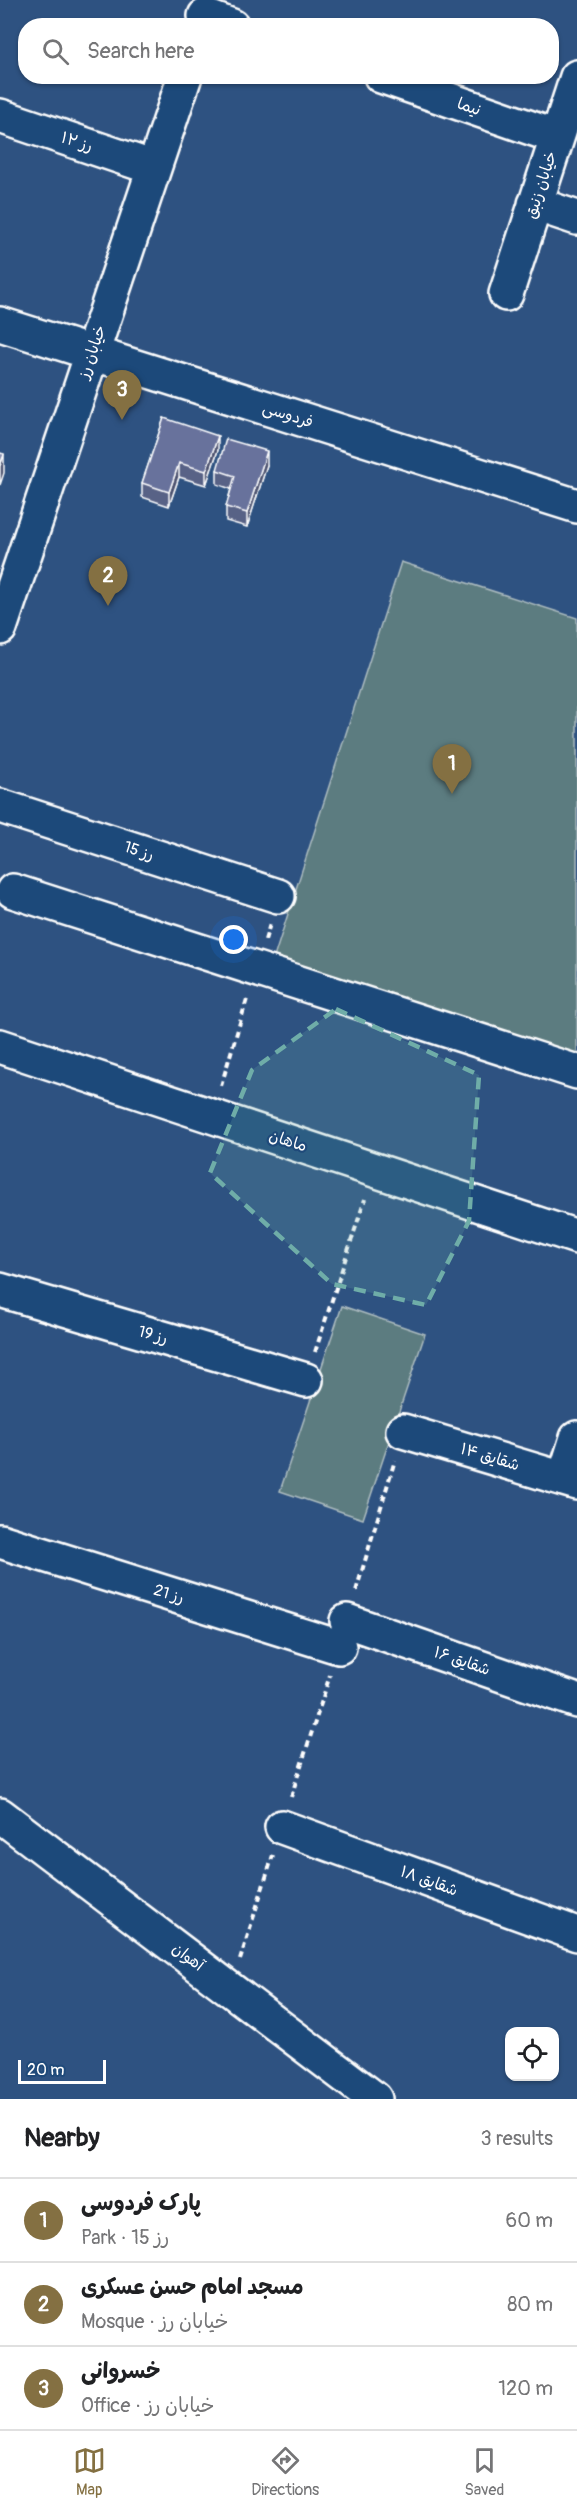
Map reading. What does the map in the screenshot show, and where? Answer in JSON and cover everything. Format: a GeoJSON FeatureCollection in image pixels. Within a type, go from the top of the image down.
{"type":"FeatureCollection","features":[{"type":"Feature","properties":{"kind":"street","name":"خیابان زنبق"},"geometry":{"type":"LineString","coordinates":[[506,294],[577,77]]}},
{"type":"Feature","properties":{"kind":"street","name":"خیابان رز"},"geometry":{"type":"LineString","coordinates":[[0,628],[12,550],[92,353],[182,84]]}},
{"type":"Feature","properties":{"kind":"street","name":"نیما"},"geometry":{"type":"LineString","coordinates":[[404,84],[557,137]]}},
{"type":"Feature","properties":{"kind":"street","name":"رز ۱۲"},"geometry":{"type":"LineString","coordinates":[[0,116],[154,168]]}},
{"type":"Feature","properties":{"kind":"street"},"geometry":{"type":"LineString","coordinates":[[535,204],[577,218]]}},
{"type":"Feature","properties":{"kind":"street","name":"فردوسی"},"geometry":{"type":"LineString","coordinates":[[0,324],[577,506]]}},
{"type":"Feature","properties":{"kind":"street","name":"رز 15"},"geometry":{"type":"LineString","coordinates":[[0,806],[278,896]]}},
{"type":"Feature","properties":{"kind":"street"},"geometry":{"type":"LineString","coordinates":[[13,891],[577,1072]]}},
{"type":"Feature","properties":{"kind":"street","name":"ماهان"},"geometry":{"type":"LineString","coordinates":[[0,1046],[577,1237]]}},
{"type":"Feature","properties":{"kind":"street","name":"رز 19"},"geometry":{"type":"LineString","coordinates":[[0,1290],[306,1380]]}},
{"type":"Feature","properties":{"kind":"street","name":"شقایق ۱۴"},"geometry":{"type":"LineString","coordinates":[[403,1431],[571,1481]]}},
{"type":"Feature","properties":{"kind":"street"},"geometry":{"type":"LineString","coordinates":[[571,1481],[577,1438]]}},
{"type":"Feature","properties":{"kind":"street","name":"رز 21"},"geometry":{"type":"LineString","coordinates":[[0,1541],[343,1634]]}},
{"type":"Feature","properties":{"kind":"street","name":"شقایق ۱۶"},"geometry":{"type":"LineString","coordinates":[[343,1634],[577,1701]]}},
{"type":"Feature","properties":{"kind":"street","name":"آهوان"},"geometry":{"type":"LineString","coordinates":[[0,1815],[375,2099]]}},
{"type":"Feature","properties":{"kind":"street","name":"شقایق ۱۸"},"geometry":{"type":"LineString","coordinates":[[282,1827],[577,1934]]}},
{"type":"Feature","properties":{"kind":"path"},"geometry":{"type":"LineString","coordinates":[[212,1116],[278,896]]}},
{"type":"Feature","properties":{"kind":"path"},"geometry":{"type":"LineString","coordinates":[[306,1380],[375,1170]]}},
{"type":"Feature","properties":{"kind":"path"},"geometry":{"type":"LineString","coordinates":[[231,1989],[343,1634],[403,1431]]}},
{"type":"Feature","properties":{"kind":"highlighted area"},"geometry":{"type":"Polygon","coordinates":[[[336,1009],[479,1075],[469,1221],[426,1305],[332,1284],[210,1173],[252,1070],[336,1009]]]}},
{"type":"Feature","properties":{"kind":"green space"},"geometry":{"type":"Polygon","coordinates":[[[401,562],[577,618],[577,1068],[270,970],[401,562]]]}},
{"type":"Feature","properties":{"kind":"green space"},"geometry":{"type":"Polygon","coordinates":[[[342,1306],[425,1334],[363,1519],[280,1491],[342,1306]]]}},
{"type":"Feature","properties":{"kind":"building"},"geometry":{"type":"Polygon","coordinates":[[[164,418],[218,436],[206,471],[179,463],[169,492],[142,483],[164,418]]]}},
{"type":"Feature","properties":{"kind":"building"},"geometry":{"type":"Polygon","coordinates":[[[226,439],[267,451],[247,513],[226,507],[235,476],[217,470],[226,439]]]}},
{"type":"Feature","properties":{"kind":"building"},"geometry":{"type":"Polygon","coordinates":[[[0,453],[4,454],[0,466],[0,453]]]}},
{"type":"Feature","properties":{"kind":"place","name":"خسروانی"},"geometry":{"type":"Point","coordinates":[122,420]}},
{"type":"Feature","properties":{"kind":"place","name":"مسجد امام حسن عسکری"},"geometry":{"type":"Point","coordinates":[108,606]}},
{"type":"Feature","properties":{"kind":"place","name":"پارک فردوسی"},"geometry":{"type":"Point","coordinates":[452,794]}}]}
